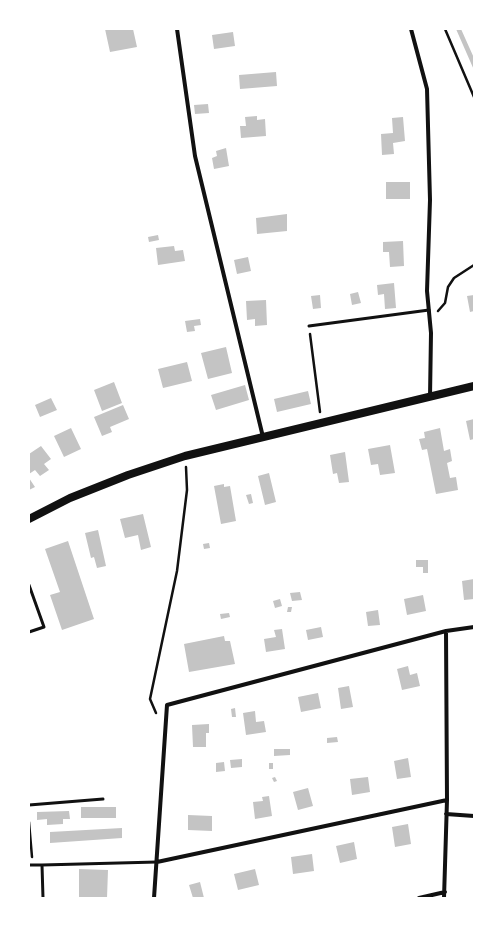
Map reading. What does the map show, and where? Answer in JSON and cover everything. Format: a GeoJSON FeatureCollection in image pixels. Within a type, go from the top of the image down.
{"type":"FeatureCollection","features":[{"type":"Feature","properties":{"kind":"main road"},"geometry":{"type":"LineString","coordinates":[[29,519],[70,498],[128,475],[185,456],[474,386]]}},
{"type":"Feature","properties":{"kind":"street"},"geometry":{"type":"LineString","coordinates":[[176,29],[194,156],[263,437]]}},
{"type":"Feature","properties":{"kind":"street"},"geometry":{"type":"LineString","coordinates":[[410,29],[427,89],[430,200],[428,291],[431,333],[430,397]]}},
{"type":"Feature","properties":{"kind":"street"},"geometry":{"type":"LineString","coordinates":[[154,898],[167,705],[446,632],[474,627]]}},
{"type":"Feature","properties":{"kind":"street"},"geometry":{"type":"LineString","coordinates":[[444,898],[447,800],[446,632]]}},
{"type":"Feature","properties":{"kind":"street"},"geometry":{"type":"LineString","coordinates":[[157,862],[447,800]]}},
{"type":"Feature","properties":{"kind":"street"},"geometry":{"type":"LineString","coordinates":[[446,814],[474,816]]}},
{"type":"Feature","properties":{"kind":"street"},"geometry":{"type":"LineString","coordinates":[[419,898],[445,892]]}},
{"type":"Feature","properties":{"kind":"lane"},"geometry":{"type":"LineString","coordinates":[[309,326],[429,310]]}},
{"type":"Feature","properties":{"kind":"lane"},"geometry":{"type":"LineString","coordinates":[[29,585],[44,627],[29,632]]}},
{"type":"Feature","properties":{"kind":"lane"},"geometry":{"type":"LineString","coordinates":[[29,805],[103,799]]}},
{"type":"Feature","properties":{"kind":"lane"},"geometry":{"type":"LineString","coordinates":[[31,865],[157,862]]}},
{"type":"Feature","properties":{"kind":"lane"},"geometry":{"type":"LineString","coordinates":[[42,865],[43,898]]}},
{"type":"Feature","properties":{"kind":"path"},"geometry":{"type":"LineString","coordinates":[[445,29],[474,97]]}},
{"type":"Feature","properties":{"kind":"path"},"geometry":{"type":"LineString","coordinates":[[431,333],[438,311],[445,303],[448,287],[454,278],[474,265]]}},
{"type":"Feature","properties":{"kind":"path"},"geometry":{"type":"LineString","coordinates":[[309,326],[321,423]]}},
{"type":"Feature","properties":{"kind":"path"},"geometry":{"type":"LineString","coordinates":[[165,731],[150,699],[178,571],[187,490],[185,456]]}},
{"type":"Feature","properties":{"kind":"path"},"geometry":{"type":"LineString","coordinates":[[29,822],[31,865]]}},
{"type":"Feature","properties":{"kind":"building"},"geometry":{"type":"Polygon","coordinates":[[[105,29],[133,29],[137,47],[110,52],[105,29]]]}},
{"type":"Feature","properties":{"kind":"building"},"geometry":{"type":"Polygon","coordinates":[[[456,29],[461,29],[474,58],[474,70],[456,29]]]}},
{"type":"Feature","properties":{"kind":"building"},"geometry":{"type":"Polygon","coordinates":[[[233,32],[235,46],[214,49],[212,35],[233,32]]]}},
{"type":"Feature","properties":{"kind":"building"},"geometry":{"type":"Polygon","coordinates":[[[276,72],[277,86],[240,89],[239,75],[276,72]]]}},
{"type":"Feature","properties":{"kind":"building"},"geometry":{"type":"Polygon","coordinates":[[[208,104],[209,113],[195,114],[194,105],[208,104]]]}},
{"type":"Feature","properties":{"kind":"building"},"geometry":{"type":"Polygon","coordinates":[[[257,116],[257,120],[265,119],[266,136],[241,138],[240,126],[246,126],[245,117],[257,116]]]}},
{"type":"Feature","properties":{"kind":"building"},"geometry":{"type":"Polygon","coordinates":[[[403,117],[405,141],[393,143],[394,154],[382,155],[381,134],[393,133],[392,118],[403,117]]]}},
{"type":"Feature","properties":{"kind":"building"},"geometry":{"type":"Polygon","coordinates":[[[226,148],[229,166],[214,169],[212,158],[217,156],[216,151],[226,148]]]}},
{"type":"Feature","properties":{"kind":"building"},"geometry":{"type":"Polygon","coordinates":[[[386,182],[410,182],[410,199],[386,199],[386,182]]]}},
{"type":"Feature","properties":{"kind":"building"},"geometry":{"type":"Polygon","coordinates":[[[287,214],[287,231],[257,234],[256,218],[287,214]]]}},
{"type":"Feature","properties":{"kind":"building"},"geometry":{"type":"Polygon","coordinates":[[[158,235],[159,240],[149,242],[148,237],[158,235]]]}},
{"type":"Feature","properties":{"kind":"building"},"geometry":{"type":"Polygon","coordinates":[[[403,241],[404,266],[390,267],[389,252],[383,252],[383,242],[403,241]]]}},
{"type":"Feature","properties":{"kind":"building"},"geometry":{"type":"Polygon","coordinates":[[[174,246],[175,251],[183,250],[185,261],[158,265],[156,248],[174,246]]]}},
{"type":"Feature","properties":{"kind":"building"},"geometry":{"type":"Polygon","coordinates":[[[248,257],[251,271],[237,274],[234,260],[248,257]]]}},
{"type":"Feature","properties":{"kind":"building"},"geometry":{"type":"Polygon","coordinates":[[[394,283],[396,308],[385,309],[384,294],[378,295],[377,285],[394,283]]]}},
{"type":"Feature","properties":{"kind":"building"},"geometry":{"type":"Polygon","coordinates":[[[358,292],[361,303],[352,305],[350,294],[358,292]]]}},
{"type":"Feature","properties":{"kind":"building"},"geometry":{"type":"Polygon","coordinates":[[[320,295],[321,308],[313,309],[311,296],[320,295]]]}},
{"type":"Feature","properties":{"kind":"building"},"geometry":{"type":"Polygon","coordinates":[[[474,295],[474,311],[470,312],[467,296],[474,295]]]}},
{"type":"Feature","properties":{"kind":"building"},"geometry":{"type":"Polygon","coordinates":[[[266,300],[267,325],[255,326],[255,319],[247,320],[246,301],[266,300]]]}},
{"type":"Feature","properties":{"kind":"building"},"geometry":{"type":"Polygon","coordinates":[[[200,319],[201,325],[194,326],[195,331],[187,332],[185,321],[200,319]]]}},
{"type":"Feature","properties":{"kind":"building"},"geometry":{"type":"Polygon","coordinates":[[[226,347],[232,373],[208,379],[201,353],[226,347]]]}},
{"type":"Feature","properties":{"kind":"building"},"geometry":{"type":"Polygon","coordinates":[[[187,362],[192,381],[163,388],[158,369],[187,362]]]}},
{"type":"Feature","properties":{"kind":"building"},"geometry":{"type":"Polygon","coordinates":[[[114,382],[122,403],[102,411],[94,390],[114,382]]]}},
{"type":"Feature","properties":{"kind":"building"},"geometry":{"type":"Polygon","coordinates":[[[245,385],[249,400],[216,410],[211,395],[245,385]]]}},
{"type":"Feature","properties":{"kind":"building"},"geometry":{"type":"Polygon","coordinates":[[[308,391],[311,404],[277,412],[274,399],[308,391]]]}},
{"type":"Feature","properties":{"kind":"building"},"geometry":{"type":"Polygon","coordinates":[[[51,398],[57,410],[40,417],[35,405],[51,398]]]}},
{"type":"Feature","properties":{"kind":"building"},"geometry":{"type":"Polygon","coordinates":[[[123,405],[129,419],[110,427],[112,432],[102,436],[94,417],[123,405]]]}},
{"type":"Feature","properties":{"kind":"building"},"geometry":{"type":"Polygon","coordinates":[[[474,419],[474,439],[470,440],[466,421],[474,419]]]}},
{"type":"Feature","properties":{"kind":"building"},"geometry":{"type":"Polygon","coordinates":[[[71,428],[81,449],[64,457],[54,436],[71,428]]]}},
{"type":"Feature","properties":{"kind":"building"},"geometry":{"type":"Polygon","coordinates":[[[440,428],[444,451],[450,449],[452,461],[447,463],[450,478],[456,477],[458,490],[436,494],[427,449],[422,450],[419,439],[425,438],[424,432],[440,428]]]}},
{"type":"Feature","properties":{"kind":"building"},"geometry":{"type":"Polygon","coordinates":[[[390,445],[395,473],[380,475],[378,464],[371,465],[368,449],[390,445]]]}},
{"type":"Feature","properties":{"kind":"building"},"geometry":{"type":"Polygon","coordinates":[[[41,446],[51,459],[44,464],[49,470],[40,476],[35,470],[29,474],[29,454],[41,446]]]}},
{"type":"Feature","properties":{"kind":"building"},"geometry":{"type":"Polygon","coordinates":[[[345,452],[349,482],[339,483],[337,473],[333,474],[330,455],[345,452]]]}},
{"type":"Feature","properties":{"kind":"building"},"geometry":{"type":"Polygon","coordinates":[[[269,473],[276,502],[265,505],[258,476],[269,473]]]}},
{"type":"Feature","properties":{"kind":"building"},"geometry":{"type":"Polygon","coordinates":[[[29,478],[35,487],[29,490],[29,478]]]}},
{"type":"Feature","properties":{"kind":"building"},"geometry":{"type":"Polygon","coordinates":[[[224,484],[224,487],[230,486],[236,521],[221,524],[214,486],[224,484]]]}},
{"type":"Feature","properties":{"kind":"building"},"geometry":{"type":"Polygon","coordinates":[[[251,494],[253,503],[249,504],[246,495],[251,494]]]}},
{"type":"Feature","properties":{"kind":"building"},"geometry":{"type":"Polygon","coordinates":[[[143,514],[151,547],[141,550],[138,535],[125,538],[120,519],[143,514]]]}},
{"type":"Feature","properties":{"kind":"building"},"geometry":{"type":"Polygon","coordinates":[[[98,530],[106,566],[97,568],[94,557],[91,558],[85,533],[98,530]]]}},
{"type":"Feature","properties":{"kind":"building"},"geometry":{"type":"Polygon","coordinates":[[[68,541],[94,619],[62,630],[50,595],[60,592],[45,549],[68,541]]]}},
{"type":"Feature","properties":{"kind":"building"},"geometry":{"type":"Polygon","coordinates":[[[209,543],[210,548],[204,549],[203,544],[209,543]]]}},
{"type":"Feature","properties":{"kind":"building"},"geometry":{"type":"Polygon","coordinates":[[[416,560],[428,560],[428,573],[423,573],[423,567],[416,567],[416,560]]]}},
{"type":"Feature","properties":{"kind":"building"},"geometry":{"type":"Polygon","coordinates":[[[474,579],[474,599],[464,600],[462,581],[474,579]]]}},
{"type":"Feature","properties":{"kind":"building"},"geometry":{"type":"Polygon","coordinates":[[[300,592],[302,600],[292,601],[290,593],[300,592]]]}},
{"type":"Feature","properties":{"kind":"building"},"geometry":{"type":"Polygon","coordinates":[[[423,595],[426,611],[407,615],[404,599],[423,595]]]}},
{"type":"Feature","properties":{"kind":"building"},"geometry":{"type":"Polygon","coordinates":[[[280,599],[282,606],[275,608],[273,601],[280,599]]]}},
{"type":"Feature","properties":{"kind":"building"},"geometry":{"type":"Polygon","coordinates":[[[288,607],[292,607],[291,612],[287,612],[288,607]]]}},
{"type":"Feature","properties":{"kind":"building"},"geometry":{"type":"Polygon","coordinates":[[[378,610],[380,625],[368,626],[366,612],[378,610]]]}},
{"type":"Feature","properties":{"kind":"building"},"geometry":{"type":"Polygon","coordinates":[[[229,613],[230,617],[221,619],[220,614],[229,613]]]}},
{"type":"Feature","properties":{"kind":"building"},"geometry":{"type":"Polygon","coordinates":[[[321,627],[323,637],[308,640],[306,630],[321,627]]]}},
{"type":"Feature","properties":{"kind":"building"},"geometry":{"type":"Polygon","coordinates":[[[282,629],[285,649],[266,652],[264,639],[276,637],[274,630],[282,629]]]}},
{"type":"Feature","properties":{"kind":"building"},"geometry":{"type":"Polygon","coordinates":[[[224,636],[225,641],[230,641],[235,664],[189,672],[184,644],[224,636]]]}},
{"type":"Feature","properties":{"kind":"building"},"geometry":{"type":"Polygon","coordinates":[[[408,666],[410,675],[417,673],[420,686],[402,690],[397,669],[408,666]]]}},
{"type":"Feature","properties":{"kind":"building"},"geometry":{"type":"Polygon","coordinates":[[[349,686],[353,707],[341,709],[338,688],[349,686]]]}},
{"type":"Feature","properties":{"kind":"building"},"geometry":{"type":"Polygon","coordinates":[[[318,693],[321,708],[301,712],[298,697],[318,693]]]}},
{"type":"Feature","properties":{"kind":"building"},"geometry":{"type":"Polygon","coordinates":[[[235,708],[236,717],[232,717],[231,709],[235,708]]]}},
{"type":"Feature","properties":{"kind":"building"},"geometry":{"type":"Polygon","coordinates":[[[255,711],[256,722],[264,721],[266,732],[246,735],[243,713],[255,711]]]}},
{"type":"Feature","properties":{"kind":"building"},"geometry":{"type":"Polygon","coordinates":[[[209,724],[209,733],[206,733],[206,747],[193,747],[192,725],[209,724]]]}},
{"type":"Feature","properties":{"kind":"building"},"geometry":{"type":"Polygon","coordinates":[[[337,737],[338,742],[327,743],[327,738],[337,737]]]}},
{"type":"Feature","properties":{"kind":"building"},"geometry":{"type":"Polygon","coordinates":[[[274,749],[290,749],[290,755],[274,756],[274,749]]]}},
{"type":"Feature","properties":{"kind":"building"},"geometry":{"type":"Polygon","coordinates":[[[408,758],[411,777],[397,779],[394,761],[408,758]]]}},
{"type":"Feature","properties":{"kind":"building"},"geometry":{"type":"Polygon","coordinates":[[[242,759],[242,767],[231,768],[230,760],[242,759]]]}},
{"type":"Feature","properties":{"kind":"building"},"geometry":{"type":"Polygon","coordinates":[[[224,762],[225,771],[216,772],[216,763],[224,762]]]}},
{"type":"Feature","properties":{"kind":"building"},"geometry":{"type":"Polygon","coordinates":[[[269,763],[273,763],[273,769],[269,769],[269,763]]]}},
{"type":"Feature","properties":{"kind":"building"},"geometry":{"type":"Polygon","coordinates":[[[275,777],[277,781],[274,782],[272,778],[275,777]]]}},
{"type":"Feature","properties":{"kind":"building"},"geometry":{"type":"Polygon","coordinates":[[[368,777],[370,792],[352,795],[350,779],[368,777]]]}},
{"type":"Feature","properties":{"kind":"building"},"geometry":{"type":"Polygon","coordinates":[[[308,788],[313,806],[298,810],[293,792],[308,788]]]}},
{"type":"Feature","properties":{"kind":"building"},"geometry":{"type":"Polygon","coordinates":[[[269,796],[272,816],[255,819],[253,802],[263,801],[262,797],[269,796]]]}},
{"type":"Feature","properties":{"kind":"building"},"geometry":{"type":"Polygon","coordinates":[[[81,807],[116,807],[116,818],[81,818],[81,807]]]}},
{"type":"Feature","properties":{"kind":"building"},"geometry":{"type":"Polygon","coordinates":[[[69,811],[70,819],[63,819],[63,824],[47,825],[47,819],[37,820],[37,812],[69,811]]]}},
{"type":"Feature","properties":{"kind":"building"},"geometry":{"type":"Polygon","coordinates":[[[188,815],[212,816],[212,831],[188,830],[188,815]]]}},
{"type":"Feature","properties":{"kind":"building"},"geometry":{"type":"Polygon","coordinates":[[[408,824],[411,844],[395,847],[392,827],[408,824]]]}},
{"type":"Feature","properties":{"kind":"building"},"geometry":{"type":"Polygon","coordinates":[[[122,828],[122,838],[50,843],[50,832],[122,828]]]}},
{"type":"Feature","properties":{"kind":"building"},"geometry":{"type":"Polygon","coordinates":[[[354,842],[357,859],[340,863],[336,846],[354,842]]]}},
{"type":"Feature","properties":{"kind":"building"},"geometry":{"type":"Polygon","coordinates":[[[312,854],[314,871],[293,874],[291,857],[312,854]]]}},
{"type":"Feature","properties":{"kind":"building"},"geometry":{"type":"Polygon","coordinates":[[[79,869],[108,870],[107,898],[79,898],[79,869]]]}},
{"type":"Feature","properties":{"kind":"building"},"geometry":{"type":"Polygon","coordinates":[[[255,869],[259,885],[238,890],[234,874],[255,869]]]}},
{"type":"Feature","properties":{"kind":"building"},"geometry":{"type":"Polygon","coordinates":[[[200,882],[204,898],[193,898],[189,885],[200,882]]]}}]}
